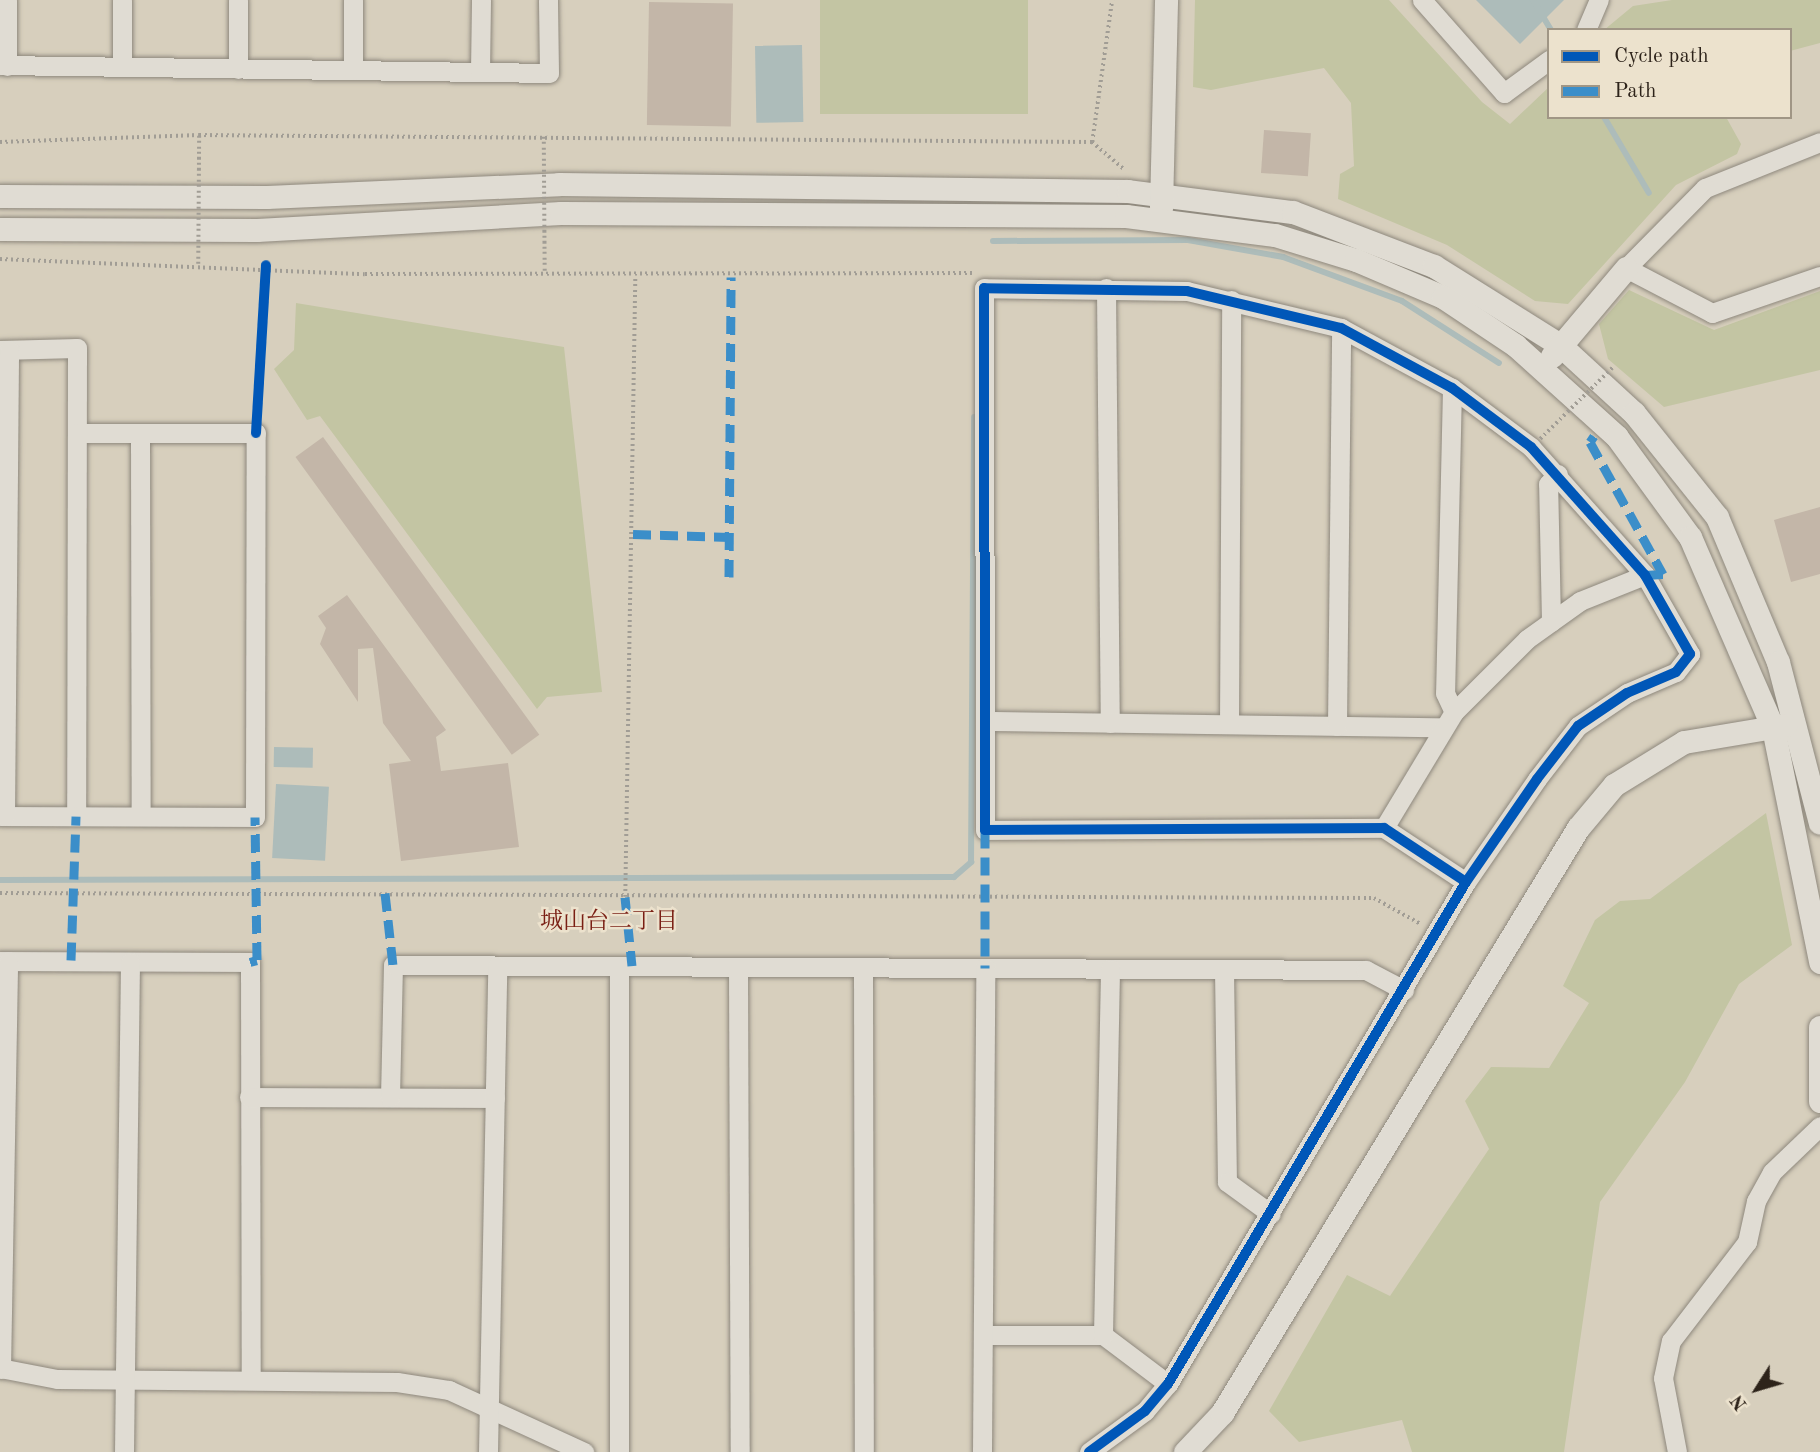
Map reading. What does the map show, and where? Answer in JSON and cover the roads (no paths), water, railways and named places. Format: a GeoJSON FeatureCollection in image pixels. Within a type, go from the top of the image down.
{"type":"FeatureCollection","features":[{"type":"Feature","properties":{"kind":"street"},"geometry":{"type":"LineString","coordinates":[[7,0],[3,66],[549,73],[548,0]]}},
{"type":"Feature","properties":{"kind":"street"},"geometry":{"type":"LineString","coordinates":[[122,0],[122,67]]}},
{"type":"Feature","properties":{"kind":"street"},"geometry":{"type":"LineString","coordinates":[[238,0],[238,69]]}},
{"type":"Feature","properties":{"kind":"street"},"geometry":{"type":"LineString","coordinates":[[352,71],[353,0]]}},
{"type":"Feature","properties":{"kind":"street"},"geometry":{"type":"LineString","coordinates":[[480,72],[481,0]]}},
{"type":"Feature","properties":{"kind":"street"},"geometry":{"type":"LineString","coordinates":[[1160,217],[1166,0]]}},
{"type":"Feature","properties":{"kind":"street"},"geometry":{"type":"LineString","coordinates":[[1422,0],[1504,93],[1547,61]]}},
{"type":"Feature","properties":{"kind":"street"},"geometry":{"type":"LineString","coordinates":[[1587,28],[1599,0]]}},
{"type":"Feature","properties":{"kind":"street"},"geometry":{"type":"LineString","coordinates":[[1542,370],[1626,268],[1705,188],[1820,142]]}},
{"type":"Feature","properties":{"kind":"street"},"geometry":{"type":"LineString","coordinates":[[0,196],[267,197],[559,184],[1161,192],[1293,212],[1434,266],[1560,345],[1634,413],[1717,517],[1767,629],[1796,723],[1820,823]]}},
{"type":"Feature","properties":{"kind":"street"},"geometry":{"type":"LineString","coordinates":[[0,229],[257,230],[561,213],[1160,217],[1275,234],[1356,260],[1443,297],[1542,370],[1617,437],[1690,537],[1773,728],[1820,962]]}},
{"type":"Feature","properties":{"kind":"street"},"geometry":{"type":"LineString","coordinates":[[1626,268],[1712,313],[1820,276]]}},
{"type":"Feature","properties":{"kind":"street"},"geometry":{"type":"LineString","coordinates":[[1089,1452],[1146,1411],[1168,1384],[1438,934],[1466,882],[1578,726],[1627,693],[1676,672],[1690,654],[1645,575],[1558,474],[1452,388],[1341,328],[1187,290],[984,288],[985,830],[1384,828],[1466,882]]}},
{"type":"Feature","properties":{"kind":"street"},"geometry":{"type":"LineString","coordinates":[[1107,288],[1110,723]]}},
{"type":"Feature","properties":{"kind":"street"},"geometry":{"type":"LineString","coordinates":[[1229,724],[1231,300]]}},
{"type":"Feature","properties":{"kind":"street"},"geometry":{"type":"LineString","coordinates":[[1337,726],[1341,328]]}},
{"type":"Feature","properties":{"kind":"street"},"geometry":{"type":"LineString","coordinates":[[76,816],[77,348],[4,350],[3,816],[255,817],[256,433],[77,433]]}},
{"type":"Feature","properties":{"kind":"street"},"geometry":{"type":"LineString","coordinates":[[1449,720],[1445,693],[1452,388]]}},
{"type":"Feature","properties":{"kind":"street"},"geometry":{"type":"LineString","coordinates":[[140,433],[141,816]]}},
{"type":"Feature","properties":{"kind":"street"},"geometry":{"type":"LineString","coordinates":[[1551,622],[1548,484],[1558,474]]}},
{"type":"Feature","properties":{"kind":"street"},"geometry":{"type":"LineString","coordinates":[[1384,828],[1449,720],[1551,622],[1580,601],[1645,575]]}},
{"type":"Feature","properties":{"kind":"street"},"geometry":{"type":"LineString","coordinates":[[985,721],[1337,726],[1449,720]]}},
{"type":"Feature","properties":{"kind":"street"},"geometry":{"type":"LineString","coordinates":[[1185,1452],[1222,1413],[1578,828],[1614,785],[1684,742],[1796,723]]}},
{"type":"Feature","properties":{"kind":"street"},"geometry":{"type":"LineString","coordinates":[[251,1379],[250,962],[4,961],[1,1369],[57,1379],[397,1382],[449,1390],[489,1411],[584,1452]]}},
{"type":"Feature","properties":{"kind":"street"},"geometry":{"type":"LineString","coordinates":[[124,1452],[127,1379],[130,962]]}},
{"type":"Feature","properties":{"kind":"street"},"geometry":{"type":"LineString","coordinates":[[390,1097],[393,965],[1366,970],[1404,990]]}},
{"type":"Feature","properties":{"kind":"street"},"geometry":{"type":"LineString","coordinates":[[488,1452],[497,966]]}},
{"type":"Feature","properties":{"kind":"street"},"geometry":{"type":"LineString","coordinates":[[619,967],[619,1452]]}},
{"type":"Feature","properties":{"kind":"street"},"geometry":{"type":"LineString","coordinates":[[738,967],[740,1452]]}},
{"type":"Feature","properties":{"kind":"street"},"geometry":{"type":"LineString","coordinates":[[863,968],[864,1452]]}},
{"type":"Feature","properties":{"kind":"street"},"geometry":{"type":"LineString","coordinates":[[982,1452],[985,968]]}},
{"type":"Feature","properties":{"kind":"street"},"geometry":{"type":"LineString","coordinates":[[1104,1335],[1110,969]]}},
{"type":"Feature","properties":{"kind":"street"},"geometry":{"type":"LineString","coordinates":[[1224,970],[1227,1182],[1271,1214]]}},
{"type":"Feature","properties":{"kind":"street"},"geometry":{"type":"LineString","coordinates":[[1820,1027],[1820,1101]]}},
{"type":"Feature","properties":{"kind":"street"},"geometry":{"type":"LineString","coordinates":[[249,1097],[495,1098]]}},
{"type":"Feature","properties":{"kind":"street"},"geometry":{"type":"LineString","coordinates":[[1677,1452],[1663,1378],[1671,1341],[1747,1242],[1756,1201],[1772,1172],[1820,1126]]}},
{"type":"Feature","properties":{"kind":"street"},"geometry":{"type":"LineString","coordinates":[[983,1335],[1104,1335],[1168,1384]]}},
{"type":"Feature","properties":{"kind":"waterway"},"geometry":{"type":"LineString","coordinates":[[1533,0],[1550,28]]}},
{"type":"Feature","properties":{"kind":"waterway"},"geometry":{"type":"LineString","coordinates":[[1605,119],[1649,193]]}},
{"type":"Feature","properties":{"kind":"waterway"},"geometry":{"type":"LineString","coordinates":[[993,241],[1188,240],[1283,257],[1402,301],[1499,363]]}},
{"type":"Feature","properties":{"kind":"waterway"},"geometry":{"type":"LineString","coordinates":[[0,880],[954,877],[971,862],[974,417]]}},
{"type":"Feature","properties":{"kind":"district","name":"城山台二丁目"},"geometry":{"type":"Point","coordinates":[609,922]}}]}
